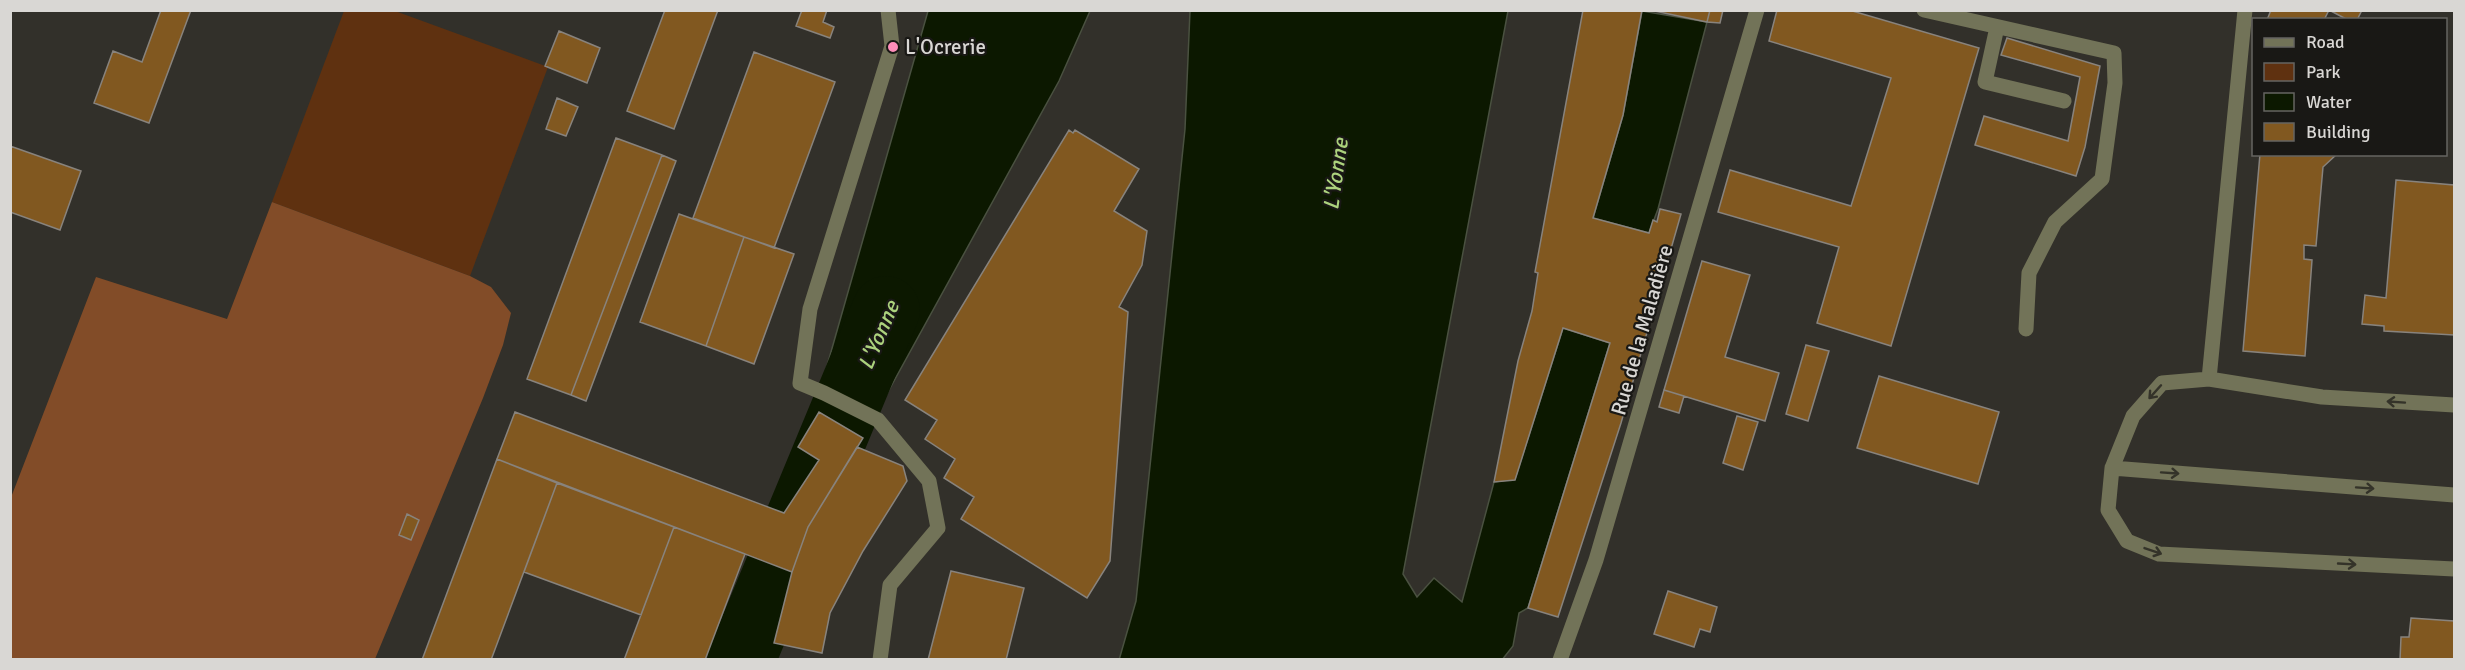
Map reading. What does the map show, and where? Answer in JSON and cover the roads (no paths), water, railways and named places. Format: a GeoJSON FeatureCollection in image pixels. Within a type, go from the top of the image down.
{"type":"FeatureCollection","features":[{"type":"Feature","properties":{"kind":"street"},"geometry":{"type":"LineString","coordinates":[[880,660],[890,585],[938,528],[929,481],[878,420],[800,383],[810,309],[892,46],[888,10]]}},
{"type":"Feature","properties":{"kind":"street","name":"Rue de la Maladière"},"geometry":{"type":"LineString","coordinates":[[1560,660],[1596,560],[1757,10]]}},
{"type":"Feature","properties":{"kind":"street"},"geometry":{"type":"LineString","coordinates":[[1924,10],[2114,53],[2115,83],[2102,179],[2055,222],[2029,273],[2026,328]]}},
{"type":"Feature","properties":{"kind":"street"},"geometry":{"type":"LineString","coordinates":[[2209,379],[2245,10]]}},
{"type":"Feature","properties":{"kind":"street"},"geometry":{"type":"LineString","coordinates":[[1997,27],[1986,82],[2064,101]]}},
{"type":"Feature","properties":{"kind":"street"},"geometry":{"type":"LineString","coordinates":[[2454,405],[2322,397],[2209,379],[2162,383],[2133,416],[2112,468],[2108,510],[2127,541],[2159,554],[2454,569]]}},
{"type":"Feature","properties":{"kind":"street"},"geometry":{"type":"LineString","coordinates":[[2112,468],[2454,495]]}},
{"type":"Feature","properties":{"kind":"water"},"geometry":{"type":"Polygon","coordinates":[[[928,11],[1090,11],[1059,81],[878,410],[823,380],[928,11]]]}},
{"type":"Feature","properties":{"kind":"water"},"geometry":{"type":"Polygon","coordinates":[[[1190,11],[1508,11],[1403,574],[1417,597],[1434,578],[1462,602],[1494,482],[1515,479],[1563,328],[1610,343],[1528,608],[1519,613],[1513,646],[1502,660],[1119,660],[1136,601],[1185,129],[1190,11]]]}},
{"type":"Feature","properties":{"kind":"water"},"geometry":{"type":"Polygon","coordinates":[[[1642,11],[1707,22],[1658,209],[1649,233],[1593,218],[1623,115],[1642,11]]]}},
{"type":"Feature","properties":{"kind":"waterway","name":"L'Yonne"},"geometry":{"type":"LineString","coordinates":[[741,660],[886,310]]}},
{"type":"Feature","properties":{"kind":"place","name":"L'Ocrerie"},"geometry":{"type":"Point","coordinates":[893,47]}}]}
